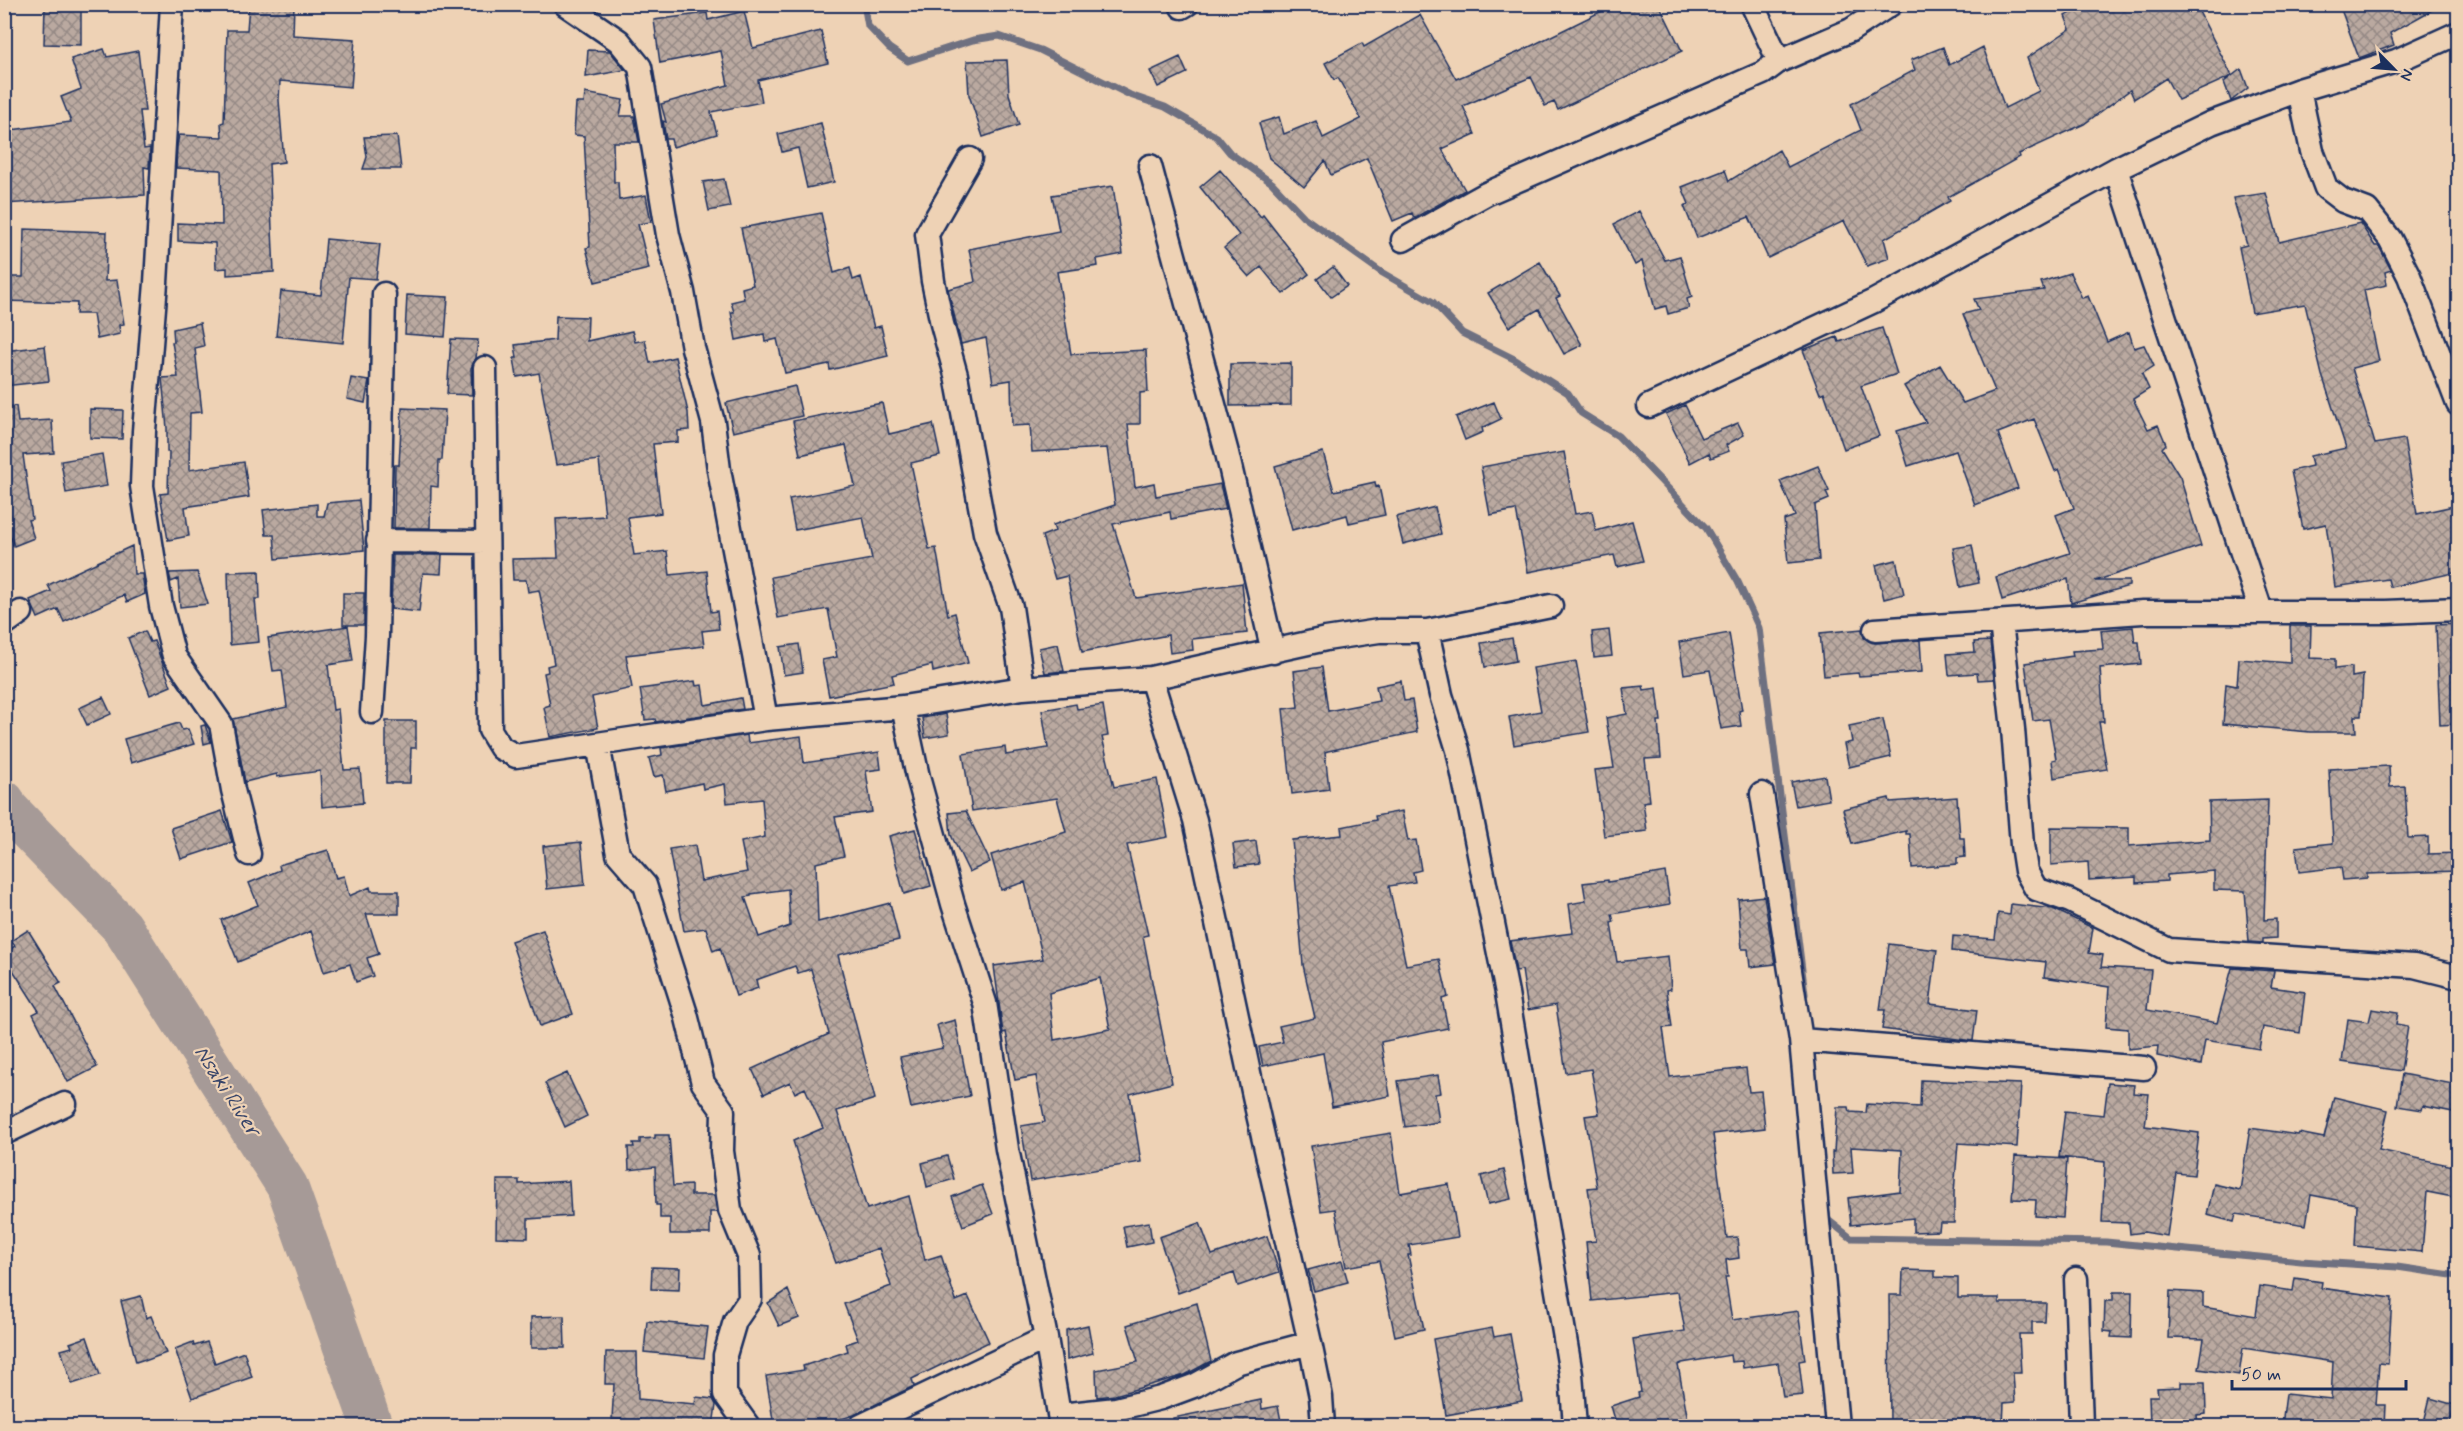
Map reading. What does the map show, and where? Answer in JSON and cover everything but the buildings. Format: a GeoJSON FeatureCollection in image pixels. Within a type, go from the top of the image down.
{"type":"FeatureCollection","features":[{"type":"Feature","properties":{"kind":"street"},"geometry":{"type":"LineString","coordinates":[[172,4],[142,486],[161,606],[174,656],[221,724],[233,790],[249,854]]}},
{"type":"Feature","properties":{"kind":"street"},"geometry":{"type":"LineString","coordinates":[[565,4],[619,41],[640,67],[666,223],[693,348],[713,422],[719,470],[766,719]]}},
{"type":"Feature","properties":{"kind":"street"},"geometry":{"type":"LineString","coordinates":[[1752,4],[1779,61]]}},
{"type":"Feature","properties":{"kind":"street"},"geometry":{"type":"LineString","coordinates":[[1403,240],[1486,194],[1763,73],[1779,61],[1851,30],[1891,4]]}},
{"type":"Feature","properties":{"kind":"street"},"geometry":{"type":"LineString","coordinates":[[1649,406],[1874,301],[2116,169],[2211,123],[2299,90],[2396,61],[2458,33]]}},
{"type":"Feature","properties":{"kind":"street"},"geometry":{"type":"LineString","coordinates":[[2299,90],[2312,151],[2326,188],[2343,201],[2367,210],[2390,238],[2409,276],[2458,404]]}},
{"type":"Feature","properties":{"kind":"street"},"geometry":{"type":"LineString","coordinates":[[970,159],[927,234],[933,281],[956,375],[985,533],[1011,607],[1023,688]]}},
{"type":"Feature","properties":{"kind":"street"},"geometry":{"type":"LineString","coordinates":[[1150,166],[1227,453],[1273,652]]}},
{"type":"Feature","properties":{"kind":"street"},"geometry":{"type":"LineString","coordinates":[[2116,169],[2261,611]]}},
{"type":"Feature","properties":{"kind":"street"},"geometry":{"type":"LineString","coordinates":[[372,712],[377,636],[384,294]]}},
{"type":"Feature","properties":{"kind":"street"},"geometry":{"type":"LineString","coordinates":[[485,368],[490,730],[501,748],[516,756],[766,719],[903,707],[1023,688],[1151,678],[1326,639],[1379,631],[1427,631],[1551,606]]}},
{"type":"Feature","properties":{"kind":"street"},"geometry":{"type":"LineString","coordinates":[[378,541],[487,542]]}},
{"type":"Feature","properties":{"kind":"street"},"geometry":{"type":"LineString","coordinates":[[1875,630],[2143,612],[2386,612],[2458,609]]}},
{"type":"Feature","properties":{"kind":"street"},"geometry":{"type":"LineString","coordinates":[[2001,622],[2013,729],[2022,845],[2026,871],[2036,889],[2070,901],[2169,950],[2414,966],[2458,977]]}},
{"type":"Feature","properties":{"kind":"street"},"geometry":{"type":"LineString","coordinates":[[1427,631],[1441,695],[1458,750],[1508,993],[1571,1374],[1575,1426]]}},
{"type":"Feature","properties":{"kind":"street"},"geometry":{"type":"LineString","coordinates":[[1151,678],[1195,820],[1259,1121],[1310,1343],[1321,1397],[1323,1426]]}},
{"type":"Feature","properties":{"kind":"street"},"geometry":{"type":"LineString","coordinates":[[903,707],[928,812],[985,1003],[1006,1149],[1046,1338],[1060,1421],[1161,1398],[1196,1384],[1236,1363],[1310,1343]]}},
{"type":"Feature","properties":{"kind":"street"},"geometry":{"type":"LineString","coordinates":[[598,744],[618,854],[645,885],[686,1014],[703,1083],[723,1111],[722,1151],[730,1210],[749,1256],[750,1299],[735,1321],[725,1355],[725,1394],[748,1426]]}},
{"type":"Feature","properties":{"kind":"street"},"geometry":{"type":"LineString","coordinates":[[1762,794],[1801,1040],[1837,1426]]}},
{"type":"Feature","properties":{"kind":"street"},"geometry":{"type":"LineString","coordinates":[[1801,1040],[2144,1068]]}},
{"type":"Feature","properties":{"kind":"street"},"geometry":{"type":"LineString","coordinates":[[4,1133],[65,1104]]}},
{"type":"Feature","properties":{"kind":"street"},"geometry":{"type":"LineString","coordinates":[[2076,1279],[2081,1426]]}},
{"type":"Feature","properties":{"kind":"street"},"geometry":{"type":"LineString","coordinates":[[861,1426],[1046,1338]]}},
{"type":"Feature","properties":{"kind":"waterway"},"geometry":{"type":"LineString","coordinates":[[864,4],[868,26],[889,48],[908,61],[973,40],[999,36],[1040,50],[1130,95],[1165,107],[1217,137],[1230,153],[1272,183],[1304,217],[1381,272],[1433,302],[1462,333],[1514,359],[1568,393],[1581,413],[1618,436],[1706,528],[1738,582],[1759,628],[1805,994]]}},
{"type":"Feature","properties":{"kind":"waterway","name":"Nsaki River"},"geometry":{"type":"LineString","coordinates":[[4,801],[6,807],[122,927],[287,1186],[372,1426]]}},
{"type":"Feature","properties":{"kind":"waterway"},"geometry":{"type":"LineString","coordinates":[[1827,1213],[1828,1220],[1851,1238],[2106,1242],[2301,1261],[2397,1267],[2458,1276]]}}]}
